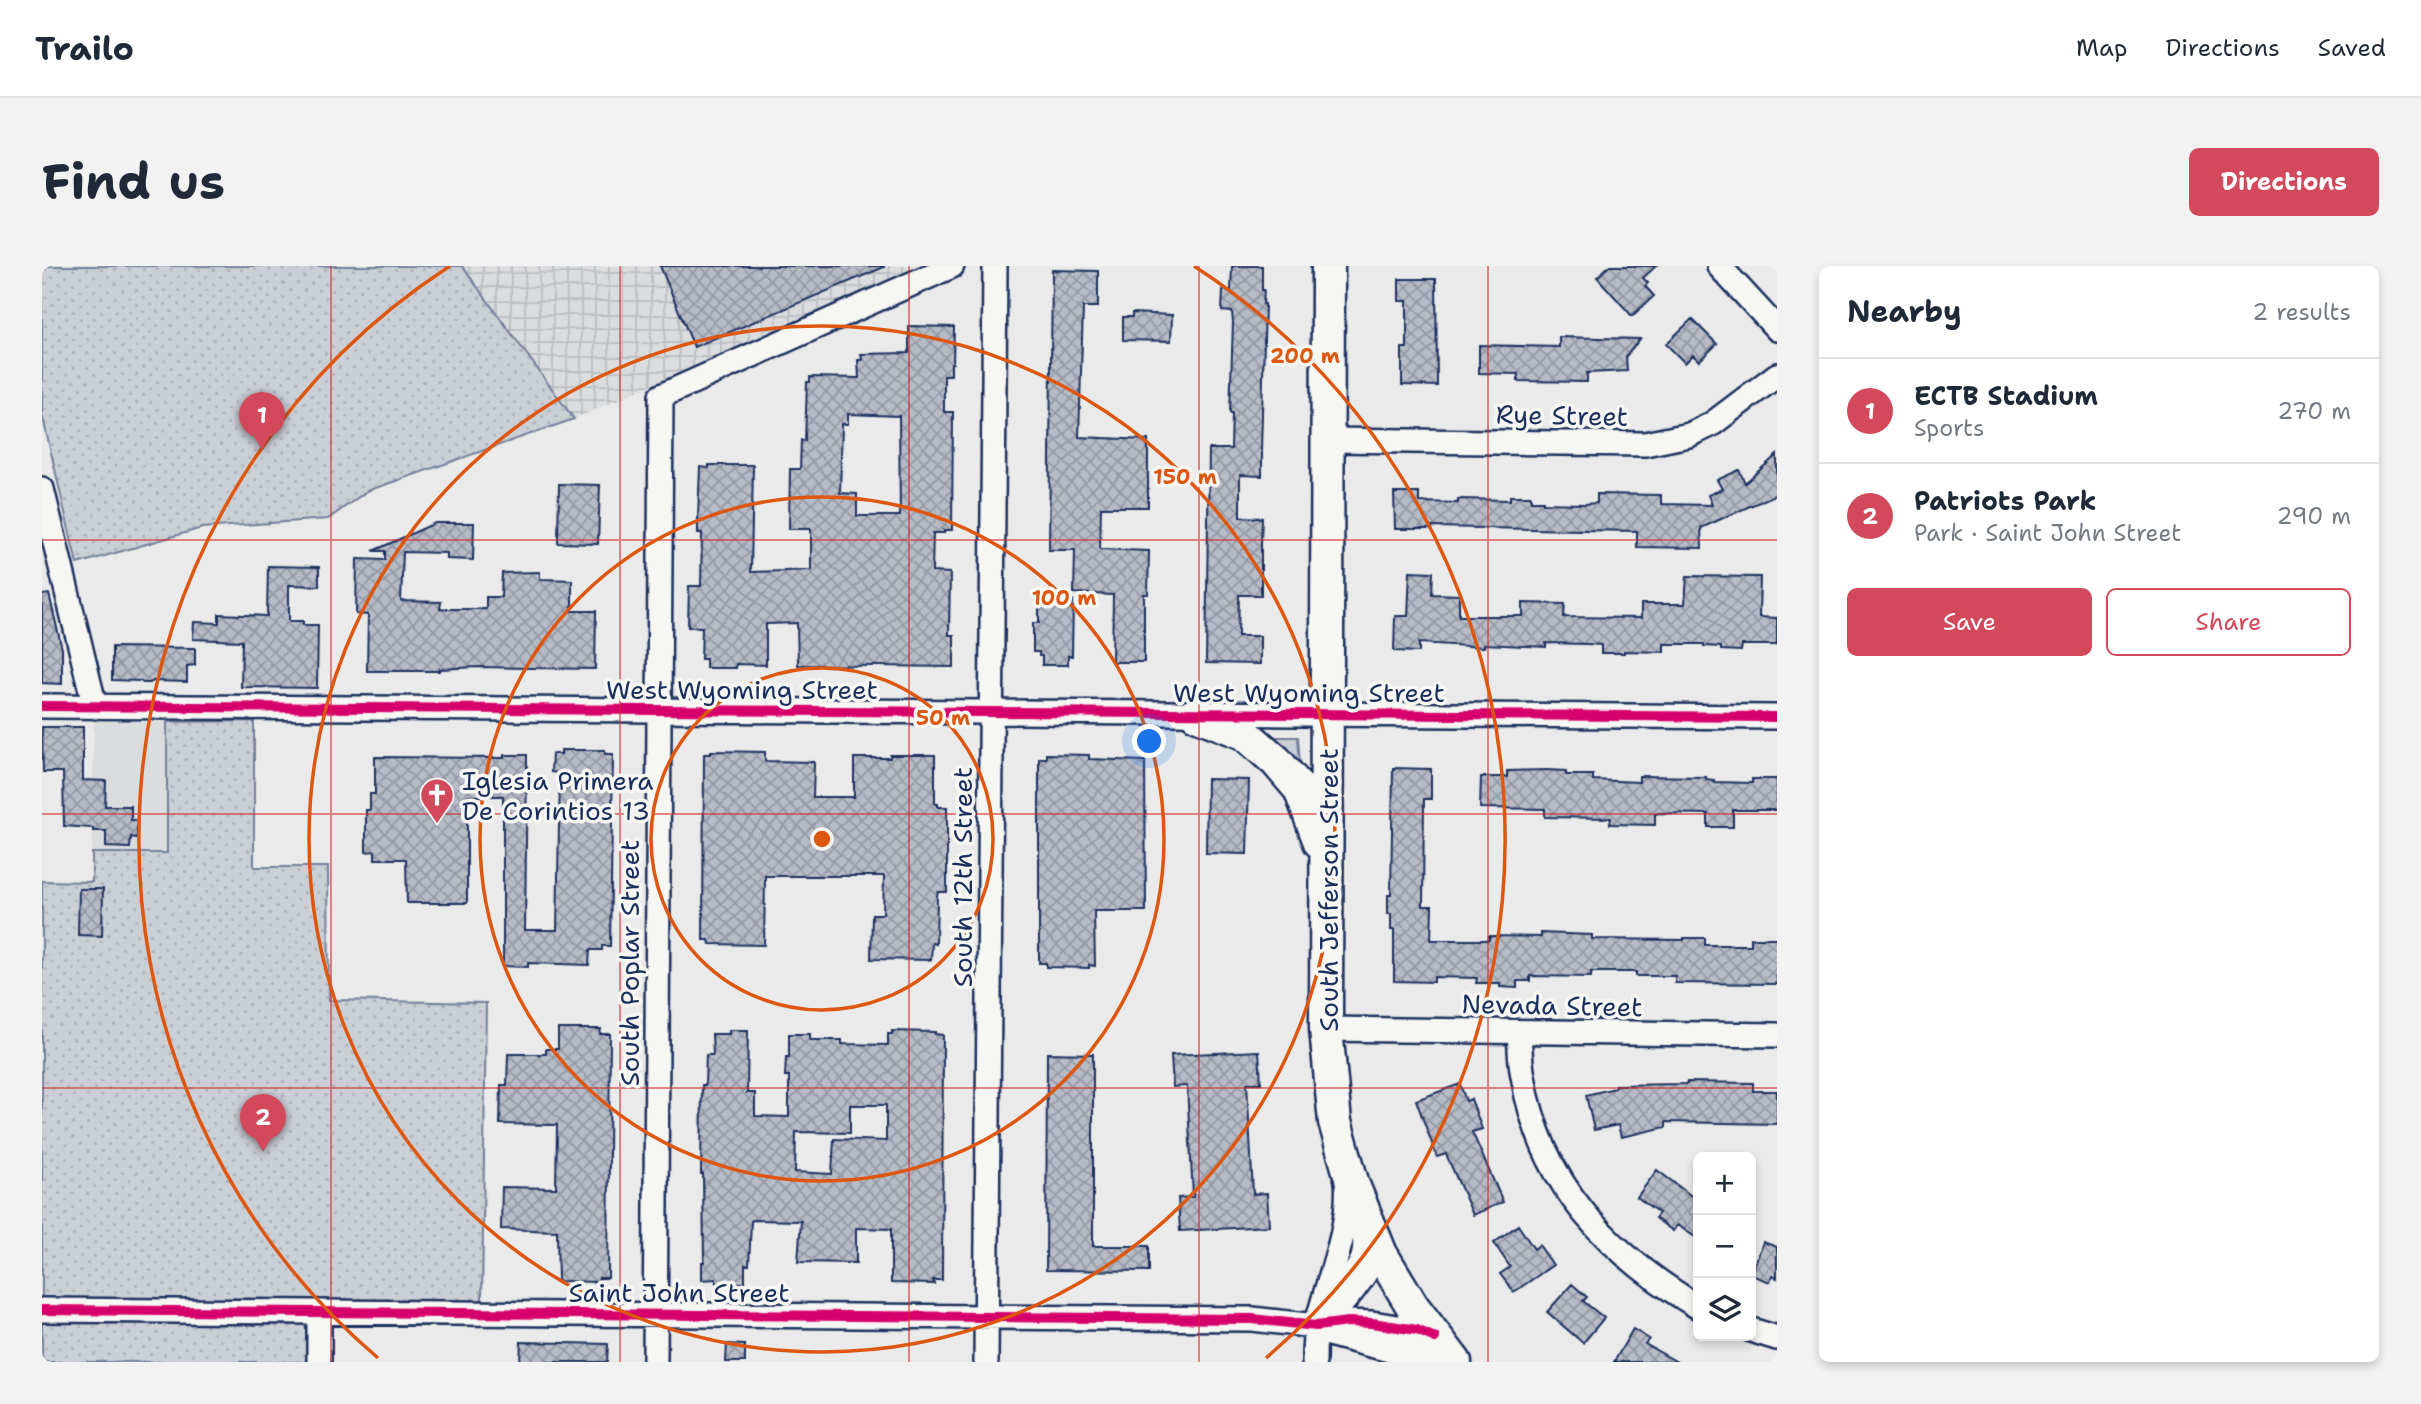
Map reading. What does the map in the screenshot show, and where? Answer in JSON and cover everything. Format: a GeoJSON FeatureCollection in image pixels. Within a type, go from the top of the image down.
{"type":"FeatureCollection","features":[{"type":"Feature","properties":{"kind":"main road","name":"South Jefferson Street"},"geometry":{"type":"LineString","coordinates":[[1328,266],[1326,1029],[1335,1122],[1353,1185],[1381,1254],[1435,1350],[1455,1362]]}},
{"type":"Feature","properties":{"kind":"main road"},"geometry":{"type":"LineString","coordinates":[[1196,714],[1244,733],[1276,761],[1300,789],[1327,860]]}},
{"type":"Feature","properties":{"kind":"main road"},"geometry":{"type":"LineString","coordinates":[[1368,1222],[1367,1261],[1316,1326],[1392,1346],[1435,1350]]}},
{"type":"Feature","properties":{"kind":"street","name":"South Poplar Street"},"geometry":{"type":"LineString","coordinates":[[655,1362],[661,396],[951,266]]}},
{"type":"Feature","properties":{"kind":"street","name":"South 12th Street"},"geometry":{"type":"LineString","coordinates":[[986,1362],[995,266]]}},
{"type":"Feature","properties":{"kind":"street"},"geometry":{"type":"LineString","coordinates":[[1719,266],[1777,329]]}},
{"type":"Feature","properties":{"kind":"street","name":"Rye Street"},"geometry":{"type":"LineString","coordinates":[[1326,440],[1645,444],[1689,435],[1712,424],[1777,375]]}},
{"type":"Feature","properties":{"kind":"street"},"geometry":{"type":"LineString","coordinates":[[42,489],[94,707]]}},
{"type":"Feature","properties":{"kind":"street","name":"West Wyoming Street"},"geometry":{"type":"LineString","coordinates":[[42,706],[1777,717]]}},
{"type":"Feature","properties":{"kind":"street","name":"Nevada Street"},"geometry":{"type":"LineString","coordinates":[[1326,1029],[1777,1035]]}},
{"type":"Feature","properties":{"kind":"street"},"geometry":{"type":"LineString","coordinates":[[1519,1033],[1523,1076],[1533,1117],[1548,1157],[1569,1195],[1602,1234],[1632,1262],[1693,1304]]}},
{"type":"Feature","properties":{"kind":"street"},"geometry":{"type":"LineString","coordinates":[[1314,1362],[1316,1326],[1340,1246],[1347,1210],[1346,1160]]}},
{"type":"Feature","properties":{"kind":"street","name":"Saint John Street"},"geometry":{"type":"LineString","coordinates":[[42,1310],[1252,1319],[1316,1326]]}},
{"type":"Feature","properties":{"kind":"street"},"geometry":{"type":"LineString","coordinates":[[318,1362],[319,1312]]}},
{"type":"Feature","properties":{"kind":"street"},"geometry":{"type":"LineString","coordinates":[[1756,1332],[1777,1338]]}},
{"type":"Feature","properties":{"kind":"shaded area"},"geometry":{"type":"Polygon","coordinates":[[[42,266],[462,266],[574,419],[367,491],[328,519],[202,528],[77,564],[42,414],[42,266]]]}},
{"type":"Feature","properties":{"kind":"shaded area"},"geometry":{"type":"Polygon","coordinates":[[[462,266],[920,266],[574,419],[462,266]]]}},
{"type":"Feature","properties":{"kind":"shaded area"},"geometry":{"type":"Polygon","coordinates":[[[94,721],[167,722],[168,853],[92,853],[94,721]]]}},
{"type":"Feature","properties":{"kind":"shaded area"},"geometry":{"type":"Polygon","coordinates":[[[254,721],[254,867],[328,867],[329,1000],[486,1003],[482,1304],[312,1301],[311,1362],[42,1362],[42,881],[92,882],[92,853],[167,853],[167,722],[254,721]]]}},
{"type":"Feature","properties":{"kind":"shaded area"},"geometry":{"type":"Polygon","coordinates":[[[1271,737],[1298,737],[1300,765],[1271,737]]]}},
{"type":"Feature","properties":{"kind":"building"},"geometry":{"type":"Polygon","coordinates":[[[660,266],[884,266],[884,267],[694,347],[660,266]]]}},
{"type":"Feature","properties":{"kind":"building"},"geometry":{"type":"Polygon","coordinates":[[[1232,266],[1262,266],[1265,304],[1262,476],[1240,475],[1240,517],[1262,518],[1261,595],[1239,595],[1238,636],[1260,636],[1260,664],[1206,663],[1209,449],[1231,449],[1233,322],[1232,312],[1222,311],[1223,290],[1231,291],[1232,266]]]}},
{"type":"Feature","properties":{"kind":"building"},"geometry":{"type":"Polygon","coordinates":[[[1609,266],[1656,266],[1643,278],[1648,283],[1645,286],[1654,296],[1632,316],[1597,277],[1609,266]]]}},
{"type":"Feature","properties":{"kind":"building"},"geometry":{"type":"Polygon","coordinates":[[[1052,270],[1098,271],[1098,307],[1083,307],[1079,437],[1148,440],[1148,507],[1101,507],[1100,549],[1149,551],[1148,594],[1144,594],[1144,662],[1112,662],[1113,595],[1074,593],[1075,550],[1049,550],[1052,270]]]}},
{"type":"Feature","properties":{"kind":"building"},"geometry":{"type":"Polygon","coordinates":[[[1399,279],[1436,279],[1437,386],[1402,385],[1402,348],[1407,348],[1407,301],[1399,301],[1399,279]]]}},
{"type":"Feature","properties":{"kind":"building"},"geometry":{"type":"Polygon","coordinates":[[[1132,313],[1172,315],[1171,341],[1123,340],[1123,317],[1132,317],[1132,313]]]}},
{"type":"Feature","properties":{"kind":"building"},"geometry":{"type":"Polygon","coordinates":[[[1692,319],[1717,344],[1699,361],[1693,355],[1685,363],[1666,344],[1692,319]]]}},
{"type":"Feature","properties":{"kind":"building"},"geometry":{"type":"Polygon","coordinates":[[[909,326],[954,327],[951,375],[944,375],[944,412],[953,412],[952,530],[933,533],[932,572],[950,573],[949,635],[954,635],[954,667],[798,665],[797,623],[766,624],[766,665],[736,664],[736,668],[706,668],[706,659],[701,659],[702,627],[688,627],[689,586],[701,586],[702,533],[698,533],[700,467],[753,465],[751,572],[811,570],[811,529],[789,529],[790,469],[800,469],[801,440],[805,441],[807,382],[810,382],[810,377],[859,378],[858,360],[862,360],[861,354],[909,353],[909,326]],[[848,414],[848,424],[842,424],[840,493],[857,494],[857,516],[900,516],[899,416],[848,414]]]}},
{"type":"Feature","properties":{"kind":"building"},"geometry":{"type":"Polygon","coordinates":[[[1559,337],[1640,339],[1626,356],[1627,371],[1587,373],[1587,382],[1518,381],[1518,374],[1479,373],[1479,345],[1559,347],[1559,337]]]}},
{"type":"Feature","properties":{"kind":"building"},"geometry":{"type":"Polygon","coordinates":[[[1777,455],[1777,494],[1701,528],[1702,548],[1637,547],[1637,531],[1432,527],[1395,529],[1394,493],[1419,493],[1419,502],[1458,503],[1458,499],[1510,500],[1510,496],[1531,496],[1531,501],[1543,503],[1584,504],[1597,503],[1597,494],[1661,495],[1661,504],[1712,505],[1708,495],[1722,489],[1717,480],[1739,470],[1745,483],[1777,455]]]}},
{"type":"Feature","properties":{"kind":"building"},"geometry":{"type":"Polygon","coordinates":[[[559,484],[600,485],[598,544],[558,543],[559,484]]]}},
{"type":"Feature","properties":{"kind":"building"},"geometry":{"type":"Polygon","coordinates":[[[435,523],[474,523],[473,560],[447,559],[447,553],[403,552],[401,601],[441,602],[440,609],[486,609],[486,597],[501,597],[502,573],[540,572],[540,579],[572,580],[572,611],[596,611],[595,669],[478,667],[440,671],[367,671],[368,615],[356,614],[357,559],[385,560],[385,551],[373,551],[435,523]]]}},
{"type":"Feature","properties":{"kind":"building"},"geometry":{"type":"Polygon","coordinates":[[[268,566],[319,567],[319,586],[289,585],[289,621],[318,625],[317,688],[241,687],[242,641],[193,639],[194,622],[219,623],[219,614],[267,616],[268,566]]]}},
{"type":"Feature","properties":{"kind":"building"},"geometry":{"type":"Polygon","coordinates":[[[1410,571],[1433,572],[1432,594],[1459,595],[1459,616],[1523,616],[1523,603],[1565,604],[1564,617],[1641,618],[1641,604],[1685,604],[1687,576],[1760,577],[1759,617],[1777,618],[1777,645],[1742,645],[1741,651],[1721,650],[1721,647],[1704,644],[1664,644],[1664,652],[1601,653],[1601,645],[1587,644],[1546,643],[1546,647],[1484,644],[1484,647],[1419,643],[1419,652],[1394,651],[1395,616],[1408,616],[1410,571]]]}},
{"type":"Feature","properties":{"kind":"building"},"geometry":{"type":"Polygon","coordinates":[[[49,594],[62,649],[62,684],[42,683],[42,595],[49,594]]]}},
{"type":"Feature","properties":{"kind":"building"},"geometry":{"type":"Polygon","coordinates":[[[1039,599],[1073,600],[1072,656],[1068,656],[1068,665],[1042,665],[1042,656],[1039,656],[1039,652],[1033,652],[1033,623],[1039,623],[1039,599]]]}},
{"type":"Feature","properties":{"kind":"building"},"geometry":{"type":"Polygon","coordinates":[[[112,647],[195,648],[195,665],[187,666],[187,682],[143,683],[112,680],[112,647]]]}},
{"type":"Feature","properties":{"kind":"building"},"geometry":{"type":"Polygon","coordinates":[[[42,727],[83,727],[83,780],[106,781],[105,806],[131,806],[131,820],[137,820],[137,838],[131,837],[130,848],[106,847],[106,831],[64,826],[63,772],[43,772],[42,727]]]}},
{"type":"Feature","properties":{"kind":"building"},"geometry":{"type":"Polygon","coordinates":[[[561,750],[605,750],[605,754],[613,754],[610,946],[602,946],[602,950],[590,950],[589,965],[528,963],[528,967],[503,966],[503,796],[467,796],[467,903],[407,903],[406,859],[375,859],[375,851],[366,852],[366,810],[370,810],[370,794],[375,794],[375,757],[504,758],[504,755],[527,755],[525,930],[557,930],[560,773],[551,772],[552,754],[561,754],[561,750]]]}},
{"type":"Feature","properties":{"kind":"building"},"geometry":{"type":"Polygon","coordinates":[[[711,751],[765,752],[765,761],[814,762],[813,797],[854,797],[854,758],[935,755],[935,804],[938,804],[938,807],[947,807],[947,892],[938,892],[937,896],[936,944],[932,943],[931,960],[871,959],[872,914],[883,914],[884,876],[765,876],[764,945],[710,944],[709,940],[703,940],[704,754],[711,754],[711,751]]]}},
{"type":"Feature","properties":{"kind":"building"},"geometry":{"type":"Polygon","coordinates":[[[1046,754],[1145,761],[1146,911],[1094,911],[1095,966],[1089,965],[1089,968],[1046,967],[1046,963],[1039,963],[1039,758],[1046,758],[1046,754]]]}},
{"type":"Feature","properties":{"kind":"building"},"geometry":{"type":"Polygon","coordinates":[[[1393,768],[1431,769],[1431,799],[1424,799],[1423,906],[1432,906],[1431,940],[1489,940],[1489,936],[1541,937],[1541,933],[1592,935],[1592,939],[1705,938],[1705,945],[1751,945],[1751,938],[1777,938],[1777,984],[1675,983],[1675,976],[1636,976],[1636,972],[1591,972],[1591,977],[1530,976],[1530,981],[1517,981],[1517,988],[1500,987],[1500,983],[1476,983],[1477,978],[1434,977],[1434,982],[1394,981],[1394,930],[1391,930],[1391,914],[1388,914],[1388,895],[1391,895],[1393,768]]]}},
{"type":"Feature","properties":{"kind":"building"},"geometry":{"type":"Polygon","coordinates":[[[1507,771],[1566,771],[1566,775],[1593,775],[1593,780],[1639,782],[1639,776],[1706,777],[1714,780],[1713,782],[1752,783],[1752,779],[1777,779],[1777,810],[1733,810],[1733,827],[1708,827],[1708,814],[1660,813],[1655,814],[1655,825],[1610,824],[1611,818],[1545,817],[1545,809],[1480,808],[1481,777],[1507,777],[1507,771]]]}},
{"type":"Feature","properties":{"kind":"building"},"geometry":{"type":"Polygon","coordinates":[[[1207,779],[1249,780],[1247,854],[1206,853],[1207,779]]]}},
{"type":"Feature","properties":{"kind":"building"},"geometry":{"type":"Polygon","coordinates":[[[79,889],[103,889],[102,936],[78,935],[79,889]]]}},
{"type":"Feature","properties":{"kind":"building"},"geometry":{"type":"Polygon","coordinates":[[[558,1029],[601,1029],[600,1034],[610,1034],[608,1278],[599,1278],[599,1282],[558,1281],[557,1231],[501,1229],[502,1187],[556,1188],[557,1125],[500,1124],[501,1085],[507,1085],[508,1054],[546,1054],[546,1049],[558,1049],[558,1029]]]}},
{"type":"Feature","properties":{"kind":"building"},"geometry":{"type":"Polygon","coordinates":[[[729,1030],[748,1030],[747,1093],[755,1093],[755,1116],[789,1117],[789,1076],[785,1076],[786,1057],[789,1057],[789,1034],[810,1034],[810,1040],[842,1040],[842,1044],[888,1045],[888,1034],[892,1034],[892,1031],[935,1032],[943,1035],[942,1280],[933,1280],[934,1284],[891,1283],[891,1229],[856,1228],[856,1263],[798,1262],[801,1221],[753,1220],[749,1265],[745,1265],[745,1283],[702,1280],[702,1085],[705,1085],[706,1055],[713,1055],[712,1034],[729,1034],[729,1030]],[[850,1105],[850,1133],[796,1132],[795,1172],[832,1174],[834,1139],[886,1141],[886,1105],[850,1105]]]}},
{"type":"Feature","properties":{"kind":"building"},"geometry":{"type":"Polygon","coordinates":[[[1259,1051],[1261,1083],[1247,1083],[1253,1194],[1267,1193],[1269,1226],[1180,1231],[1178,1198],[1193,1197],[1187,1086],[1173,1087],[1171,1055],[1259,1051]]]}},
{"type":"Feature","properties":{"kind":"building"},"geometry":{"type":"Polygon","coordinates":[[[1047,1053],[1093,1054],[1093,1246],[1149,1246],[1149,1271],[1046,1270],[1047,1053]]]}},
{"type":"Feature","properties":{"kind":"building"},"geometry":{"type":"Polygon","coordinates":[[[1753,1083],[1753,1091],[1777,1091],[1777,1124],[1666,1122],[1666,1127],[1621,1137],[1618,1125],[1594,1130],[1586,1095],[1615,1088],[1615,1085],[1753,1083]]]}},
{"type":"Feature","properties":{"kind":"building"},"geometry":{"type":"Polygon","coordinates":[[[1460,1084],[1466,1101],[1471,1099],[1482,1129],[1472,1132],[1503,1202],[1473,1215],[1446,1154],[1437,1157],[1416,1100],[1460,1084]]]}},
{"type":"Feature","properties":{"kind":"building"},"geometry":{"type":"Polygon","coordinates":[[[1657,1170],[1693,1197],[1693,1236],[1677,1225],[1673,1231],[1655,1218],[1659,1213],[1637,1197],[1657,1170]]]}},
{"type":"Feature","properties":{"kind":"building"},"geometry":{"type":"Polygon","coordinates":[[[1518,1225],[1534,1249],[1539,1245],[1553,1265],[1514,1292],[1500,1274],[1510,1267],[1494,1243],[1518,1225]]]}},
{"type":"Feature","properties":{"kind":"building"},"geometry":{"type":"Polygon","coordinates":[[[1763,1242],[1777,1247],[1777,1278],[1772,1276],[1770,1282],[1756,1277],[1756,1261],[1763,1242]]]}},
{"type":"Feature","properties":{"kind":"building"},"geometry":{"type":"Polygon","coordinates":[[[1572,1284],[1587,1297],[1583,1301],[1604,1318],[1583,1343],[1547,1312],[1572,1284]]]}},
{"type":"Feature","properties":{"kind":"building"},"geometry":{"type":"Polygon","coordinates":[[[1633,1329],[1649,1339],[1645,1344],[1677,1362],[1614,1362],[1633,1329]]]}},
{"type":"Feature","properties":{"kind":"building"},"geometry":{"type":"Polygon","coordinates":[[[521,1342],[608,1344],[607,1362],[520,1362],[521,1342]]]}},
{"type":"Feature","properties":{"kind":"building"},"geometry":{"type":"Polygon","coordinates":[[[727,1344],[745,1345],[745,1362],[726,1362],[727,1344]]]}},
{"type":"Feature","properties":{"kind":"cycle path"},"geometry":{"type":"LineString","coordinates":[[42,706],[1777,717]]}},
{"type":"Feature","properties":{"kind":"cycle path"},"geometry":{"type":"LineString","coordinates":[[42,1310],[1252,1319],[1316,1326],[1348,1322],[1372,1323],[1417,1330],[1435,1338]]}},
{"type":"Feature","properties":{"kind":"place","name":"ECTB Stadium"},"geometry":{"type":"Point","coordinates":[262,450]}},
{"type":"Feature","properties":{"kind":"place","name":"Iglesia Primera De Corintios 13"},"geometry":{"type":"Point","coordinates":[437,825]}},
{"type":"Feature","properties":{"kind":"place","name":"Patriots Park"},"geometry":{"type":"Point","coordinates":[263,1152]}}]}
